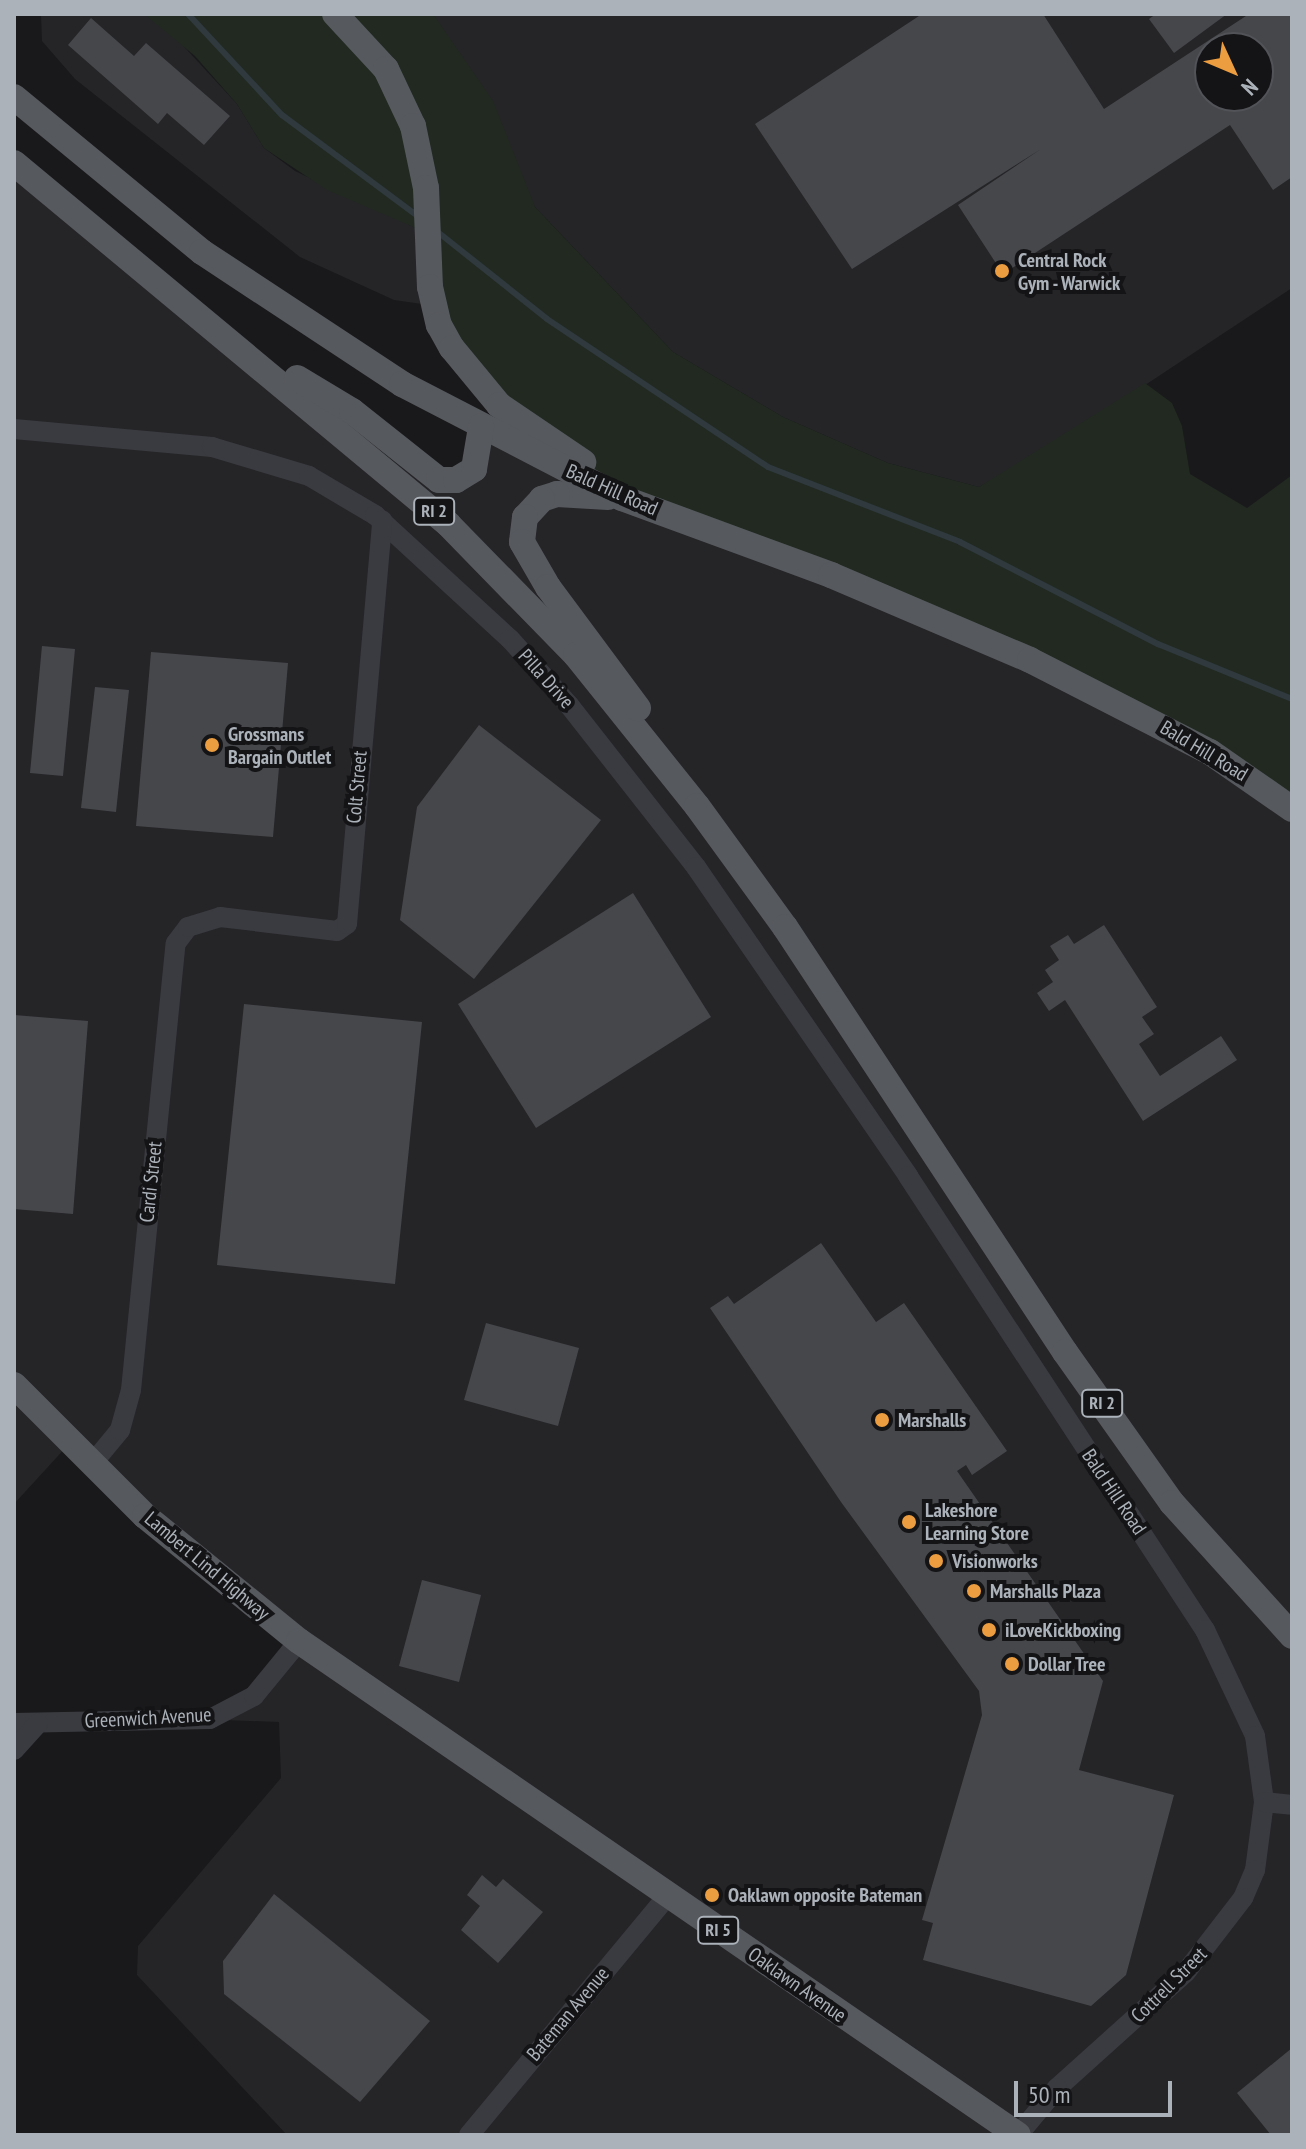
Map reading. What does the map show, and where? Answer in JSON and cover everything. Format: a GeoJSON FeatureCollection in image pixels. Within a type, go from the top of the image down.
{"type":"FeatureCollection","features":[{"type":"Feature","properties":{"kind":"main road"},"geometry":{"type":"LineString","coordinates":[[335,14],[386,69],[413,126],[426,188],[430,287],[439,325],[459,361],[521,423],[667,514]]}},
{"type":"Feature","properties":{"kind":"main road","name":"Bald Hill Road"},"geometry":{"type":"LineString","coordinates":[[14,97],[202,252],[402,384],[622,498],[831,575],[1030,660],[1147,717],[1264,788],[1292,809]]}},
{"type":"Feature","properties":{"kind":"main road","name":"RI 2"},"geometry":{"type":"LineString","coordinates":[[14,163],[226,334],[448,524],[576,655],[697,806],[785,927],[1172,1503],[1292,1636]]}},
{"type":"Feature","properties":{"kind":"main road"},"geometry":{"type":"LineString","coordinates":[[14,175],[83,219]]}},
{"type":"Feature","properties":{"kind":"main road"},"geometry":{"type":"LineString","coordinates":[[226,334],[352,411],[439,480],[456,480],[474,469],[481,427]]}},
{"type":"Feature","properties":{"kind":"main road"},"geometry":{"type":"LineString","coordinates":[[622,498],[549,495],[529,510],[521,529],[522,542],[548,587],[715,815],[785,927]]}},
{"type":"Feature","properties":{"kind":"main road","name":"Lambert Lind Highway"},"geometry":{"type":"LineString","coordinates":[[14,1385],[145,1516],[299,1641],[418,1726]]}},
{"type":"Feature","properties":{"kind":"main road","name":"Oaklawn Avenue"},"geometry":{"type":"LineString","coordinates":[[418,1726],[1018,2135]]}},
{"type":"Feature","properties":{"kind":"street","name":"Pilla Drive"},"geometry":{"type":"LineString","coordinates":[[14,429],[212,447],[262,458],[309,476],[382,521],[510,639],[646,800],[908,1176]]}},
{"type":"Feature","properties":{"kind":"street","name":"Colt Street"},"geometry":{"type":"LineString","coordinates":[[220,917],[337,931],[347,924],[382,521]]}},
{"type":"Feature","properties":{"kind":"street","name":"Cardi Street"},"geometry":{"type":"LineString","coordinates":[[92,1464],[120,1430],[131,1390],[172,951],[188,927],[220,917]]}},
{"type":"Feature","properties":{"kind":"street","name":"Bald Hill Road"},"geometry":{"type":"LineString","coordinates":[[908,1176],[1223,1661],[1255,1736],[1264,1802]]}},
{"type":"Feature","properties":{"kind":"street","name":"Greenwich Avenue"},"geometry":{"type":"LineString","coordinates":[[14,1723],[210,1719],[254,1696],[299,1641]]}},
{"type":"Feature","properties":{"kind":"street"},"geometry":{"type":"LineString","coordinates":[[14,1750],[38,1723]]}},
{"type":"Feature","properties":{"kind":"street"},"geometry":{"type":"LineString","coordinates":[[1264,1802],[1292,1805]]}},
{"type":"Feature","properties":{"kind":"street","name":"Cottrell Street"},"geometry":{"type":"LineString","coordinates":[[1018,2135],[1057,2088],[1186,1972],[1215,1938],[1255,1870],[1264,1802]]}},
{"type":"Feature","properties":{"kind":"street","name":"Bateman Avenue"},"geometry":{"type":"LineString","coordinates":[[469,2135],[668,1895]]}},
{"type":"Feature","properties":{"kind":"shaded area"},"geometry":{"type":"Polygon","coordinates":[[[41,14],[144,14],[164,25],[237,104],[264,148],[295,171],[418,229],[422,304],[394,300],[300,257],[75,79],[42,41],[41,14]]]}},
{"type":"Feature","properties":{"kind":"shaded area"},"geometry":{"type":"Polygon","coordinates":[[[144,14],[433,14],[493,101],[535,207],[673,352],[783,417],[888,463],[979,487],[1145,383],[1172,403],[1182,426],[1190,474],[1247,508],[1292,475],[1292,813],[1196,744],[665,515],[514,420],[458,361],[418,229],[327,190],[264,148],[237,104],[195,56],[144,14]]]}},
{"type":"Feature","properties":{"kind":"shaded area"},"geometry":{"type":"Polygon","coordinates":[[[433,14],[1292,14],[1292,288],[1074,432],[979,487],[888,463],[783,417],[673,352],[535,207],[433,14]]]}},
{"type":"Feature","properties":{"kind":"shaded area"},"geometry":{"type":"Polygon","coordinates":[[[14,166],[230,338],[433,477],[470,468],[472,428],[1084,683],[1292,813],[1292,2135],[287,2135],[137,1975],[138,1946],[281,1778],[279,1722],[223,1720],[292,1650],[68,1445],[14,1504],[14,166]]]}},
{"type":"Feature","properties":{"kind":"building"},"geometry":{"type":"Polygon","coordinates":[[[922,14],[1043,14],[1104,109],[1194,50],[1194,112],[1274,112],[1274,32],[1222,32],[1249,14],[1292,14],[1292,177],[1273,190],[1230,125],[1003,274],[958,205],[1041,149],[852,269],[755,124],[922,14]]]}},
{"type":"Feature","properties":{"kind":"building"},"geometry":{"type":"Polygon","coordinates":[[[1156,14],[1227,14],[1203,32],[1194,32],[1194,38],[1174,53],[1149,19],[1156,14]]]}},
{"type":"Feature","properties":{"kind":"building"},"geometry":{"type":"Polygon","coordinates":[[[91,18],[134,56],[146,43],[230,116],[204,145],[167,113],[158,124],[68,45],[91,18]]]}},
{"type":"Feature","properties":{"kind":"building"},"geometry":{"type":"Polygon","coordinates":[[[42,646],[75,649],[63,776],[30,773],[42,646]]]}},
{"type":"Feature","properties":{"kind":"building","name":"Grossmans Bargain Outlet"},"geometry":{"type":"Polygon","coordinates":[[[151,652],[288,663],[273,837],[136,826],[151,652]]]}},
{"type":"Feature","properties":{"kind":"building"},"geometry":{"type":"Polygon","coordinates":[[[95,687],[129,690],[116,812],[81,808],[95,687]]]}},
{"type":"Feature","properties":{"kind":"building"},"geometry":{"type":"Polygon","coordinates":[[[479,725],[601,820],[474,979],[400,920],[417,807],[479,725]]]}},
{"type":"Feature","properties":{"kind":"building"},"geometry":{"type":"Polygon","coordinates":[[[633,893],[711,1017],[536,1128],[458,1004],[633,893]]]}},
{"type":"Feature","properties":{"kind":"building"},"geometry":{"type":"Polygon","coordinates":[[[1104,925],[1157,1007],[1142,1017],[1154,1034],[1139,1044],[1160,1076],[1221,1036],[1237,1060],[1143,1121],[1065,1000],[1049,1011],[1037,993],[1053,982],[1045,970],[1059,960],[1050,946],[1068,935],[1074,944],[1104,925]]]}},
{"type":"Feature","properties":{"kind":"building"},"geometry":{"type":"Polygon","coordinates":[[[244,1004],[422,1022],[395,1284],[217,1265],[244,1004]]]}},
{"type":"Feature","properties":{"kind":"building"},"geometry":{"type":"Polygon","coordinates":[[[14,1015],[88,1021],[73,1214],[14,1209],[14,1015]]]}},
{"type":"Feature","properties":{"kind":"building","name":"Marshalls Plaza"},"geometry":{"type":"Polygon","coordinates":[[[821,1243],[876,1322],[904,1303],[1007,1451],[972,1475],[966,1465],[957,1471],[1103,1681],[1079,1770],[1174,1795],[1126,1975],[1091,2006],[923,1960],[933,1923],[922,1920],[982,1715],[979,1691],[841,1502],[710,1308],[728,1296],[734,1304],[821,1243]]]}},
{"type":"Feature","properties":{"kind":"building"},"geometry":{"type":"Polygon","coordinates":[[[486,1323],[579,1348],[558,1426],[464,1400],[486,1323]]]}},
{"type":"Feature","properties":{"kind":"building"},"geometry":{"type":"Polygon","coordinates":[[[422,1580],[481,1595],[459,1682],[399,1666],[422,1580]]]}},
{"type":"Feature","properties":{"kind":"building"},"geometry":{"type":"Polygon","coordinates":[[[482,1875],[496,1887],[503,1879],[543,1912],[498,1963],[461,1930],[480,1906],[467,1895],[482,1875]]]}},
{"type":"Feature","properties":{"kind":"building"},"geometry":{"type":"Polygon","coordinates":[[[274,1894],[430,2021],[360,2102],[224,1994],[223,1961],[274,1894]]]}},
{"type":"Feature","properties":{"kind":"building"},"geometry":{"type":"Polygon","coordinates":[[[1292,2048],[1292,2135],[1271,2135],[1237,2093],[1292,2048]]]}},
{"type":"Feature","properties":{"kind":"waterway"},"geometry":{"type":"LineString","coordinates":[[188,14],[282,115],[419,217]]}},
{"type":"Feature","properties":{"kind":"waterway"},"geometry":{"type":"LineString","coordinates":[[434,229],[547,319],[768,467],[960,542],[1158,644],[1292,699]]}},
{"type":"Feature","properties":{"kind":"place","name":"Central Rock Gym - Warwick"},"geometry":{"type":"Point","coordinates":[1002,271]}},
{"type":"Feature","properties":{"kind":"place","name":"Grossmans Bargain Outlet"},"geometry":{"type":"Point","coordinates":[212,745]}},
{"type":"Feature","properties":{"kind":"place","name":"Marshalls"},"geometry":{"type":"Point","coordinates":[882,1420]}},
{"type":"Feature","properties":{"kind":"place","name":"Lakeshore Learning Store"},"geometry":{"type":"Point","coordinates":[909,1522]}},
{"type":"Feature","properties":{"kind":"place","name":"Visionworks"},"geometry":{"type":"Point","coordinates":[936,1561]}},
{"type":"Feature","properties":{"kind":"place","name":"Marshalls Plaza"},"geometry":{"type":"Point","coordinates":[974,1591]}},
{"type":"Feature","properties":{"kind":"place","name":"iLoveKickboxing"},"geometry":{"type":"Point","coordinates":[989,1630]}},
{"type":"Feature","properties":{"kind":"place","name":"Dollar Tree"},"geometry":{"type":"Point","coordinates":[1012,1664]}},
{"type":"Feature","properties":{"kind":"place","name":"Oaklawn opposite Bateman"},"geometry":{"type":"Point","coordinates":[712,1895]}}]}
